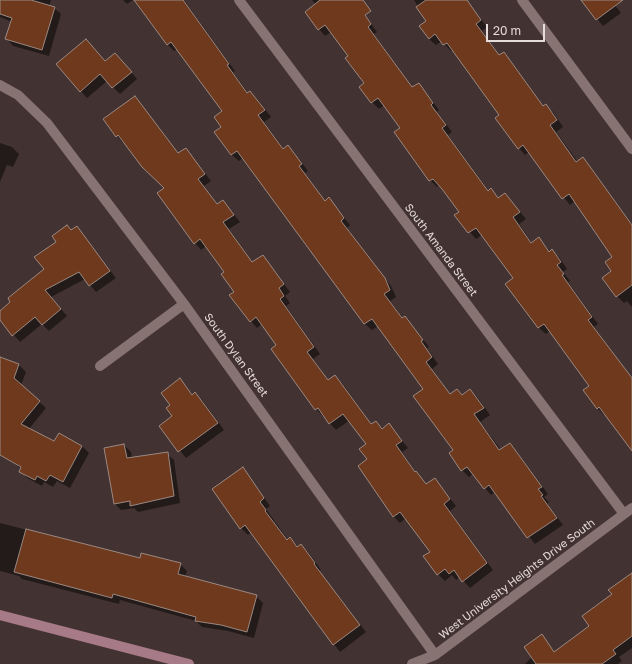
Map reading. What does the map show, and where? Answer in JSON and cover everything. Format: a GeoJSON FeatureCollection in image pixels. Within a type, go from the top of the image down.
{"type":"FeatureCollection","features":[{"type":"Feature","properties":{"kind":"street","name":"South Amanda Street"},"geometry":{"type":"LineString","coordinates":[[239,0],[628,511]]}},
{"type":"Feature","properties":{"kind":"street"},"geometry":{"type":"LineString","coordinates":[[522,0],[632,149]]}},
{"type":"Feature","properties":{"kind":"street","name":"South Dylan Street"},"geometry":{"type":"LineString","coordinates":[[0,85],[18,95],[47,123],[184,304],[435,655]]}},
{"type":"Feature","properties":{"kind":"street"},"geometry":{"type":"LineString","coordinates":[[100,366],[184,304]]}},
{"type":"Feature","properties":{"kind":"street","name":"West University Heights Drive South"},"geometry":{"type":"LineString","coordinates":[[412,664],[435,655],[628,511]]}},
{"type":"Feature","properties":{"kind":"street"},"geometry":{"type":"LineString","coordinates":[[0,615],[189,664]]}},
{"type":"Feature","properties":{"kind":"building"},"geometry":{"type":"Polygon","coordinates":[[[0,0],[31,0],[55,7],[42,50],[5,39],[12,18],[0,14],[0,0]]]}},
{"type":"Feature","properties":{"kind":"building"},"geometry":{"type":"Polygon","coordinates":[[[134,0],[183,0],[229,64],[227,65],[247,93],[250,91],[265,110],[258,115],[283,149],[288,145],[302,164],[299,166],[325,201],[329,197],[344,218],[341,221],[385,278],[390,290],[384,294],[402,318],[405,316],[423,340],[421,341],[432,357],[426,362],[450,394],[457,389],[462,395],[470,389],[484,408],[474,414],[499,450],[510,443],[542,487],[538,489],[543,495],[541,496],[557,518],[527,538],[489,485],[484,489],[467,467],[461,471],[449,453],[453,450],[413,396],[423,389],[372,319],[364,324],[237,151],[231,155],[214,132],[221,127],[214,117],[222,111],[171,42],[167,45],[134,0]]]}},
{"type":"Feature","properties":{"kind":"building"},"geometry":{"type":"Polygon","coordinates":[[[320,0],[363,0],[371,11],[365,15],[371,24],[368,27],[412,87],[419,83],[433,103],[431,105],[446,125],[442,128],[488,191],[491,188],[498,198],[505,193],[520,212],[513,217],[531,243],[539,237],[549,252],[552,249],[561,262],[557,265],[564,274],[562,275],[592,317],[588,320],[632,378],[632,451],[599,407],[597,409],[583,390],[589,386],[544,324],[538,328],[505,284],[513,278],[476,228],[468,233],[454,215],[459,212],[433,179],[429,181],[394,132],[400,128],[378,98],[371,103],[359,87],[364,83],[345,58],[348,56],[325,25],[318,30],[305,12],[320,0]]]}},
{"type":"Feature","properties":{"kind":"building"},"geometry":{"type":"Polygon","coordinates":[[[426,0],[467,0],[481,20],[476,24],[499,55],[504,52],[543,106],[546,104],[557,120],[550,125],[576,162],[583,157],[632,225],[632,285],[616,297],[602,278],[611,271],[605,262],[612,257],[569,194],[562,199],[523,145],[518,149],[495,118],[499,115],[447,43],[443,45],[435,34],[429,39],[419,26],[426,21],[416,7],[426,0]]]}},
{"type":"Feature","properties":{"kind":"building"},"geometry":{"type":"Polygon","coordinates":[[[581,0],[623,0],[596,20],[581,0]]]}},
{"type":"Feature","properties":{"kind":"building"},"geometry":{"type":"Polygon","coordinates":[[[86,39],[105,61],[115,53],[132,72],[112,88],[100,74],[80,92],[56,64],[86,39]]]}},
{"type":"Feature","properties":{"kind":"building"},"geometry":{"type":"Polygon","coordinates":[[[135,96],[178,153],[186,148],[205,174],[198,179],[217,204],[223,200],[234,215],[223,222],[252,262],[263,255],[284,284],[279,288],[284,296],[280,299],[314,347],[307,352],[328,380],[335,375],[371,424],[376,421],[382,429],[389,423],[402,441],[396,445],[415,472],[416,471],[426,484],[435,478],[450,499],[444,504],[487,563],[462,582],[454,570],[449,574],[445,569],[437,575],[423,556],[430,552],[400,512],[393,517],[358,466],[367,459],[359,449],[366,444],[343,414],[329,424],[318,408],[315,410],[271,349],[276,345],[256,317],[250,322],[229,295],[234,292],[221,274],[224,272],[200,239],[194,244],[157,193],[164,188],[142,167],[118,135],[116,137],[103,119],[135,96]]]}},
{"type":"Feature","properties":{"kind":"building"},"geometry":{"type":"Polygon","coordinates":[[[67,225],[71,230],[77,226],[110,271],[89,286],[79,272],[45,290],[61,309],[42,325],[35,317],[12,336],[0,320],[0,311],[10,302],[8,298],[44,269],[34,257],[56,242],[52,236],[67,225]]]}},
{"type":"Feature","properties":{"kind":"building"},"geometry":{"type":"Polygon","coordinates":[[[0,357],[19,364],[14,378],[40,401],[21,424],[54,441],[59,433],[82,446],[63,482],[50,475],[46,481],[37,476],[35,480],[19,472],[21,467],[0,455],[0,357]]]}},
{"type":"Feature","properties":{"kind":"building"},"geometry":{"type":"Polygon","coordinates":[[[180,378],[192,395],[195,392],[218,423],[178,452],[159,426],[172,416],[166,408],[170,405],[161,393],[180,378]]]}},
{"type":"Feature","properties":{"kind":"building"},"geometry":{"type":"Polygon","coordinates":[[[124,444],[127,458],[168,452],[174,496],[130,506],[130,501],[114,504],[104,448],[124,444]]]}},
{"type":"Feature","properties":{"kind":"building"},"geometry":{"type":"Polygon","coordinates":[[[243,467],[264,498],[260,502],[266,510],[265,511],[287,540],[290,537],[297,547],[301,544],[315,563],[314,564],[360,625],[333,645],[245,525],[240,529],[212,489],[243,467]]]}},
{"type":"Feature","properties":{"kind":"building"},"geometry":{"type":"Polygon","coordinates":[[[26,529],[140,558],[141,553],[181,563],[178,574],[257,595],[247,632],[221,625],[195,621],[196,617],[113,594],[112,598],[14,572],[26,529]]]}},
{"type":"Feature","properties":{"kind":"building"},"geometry":{"type":"Polygon","coordinates":[[[632,573],[632,636],[613,650],[616,654],[602,664],[536,664],[524,647],[542,634],[554,652],[589,626],[582,616],[612,594],[608,590],[632,573]]]}}]}
